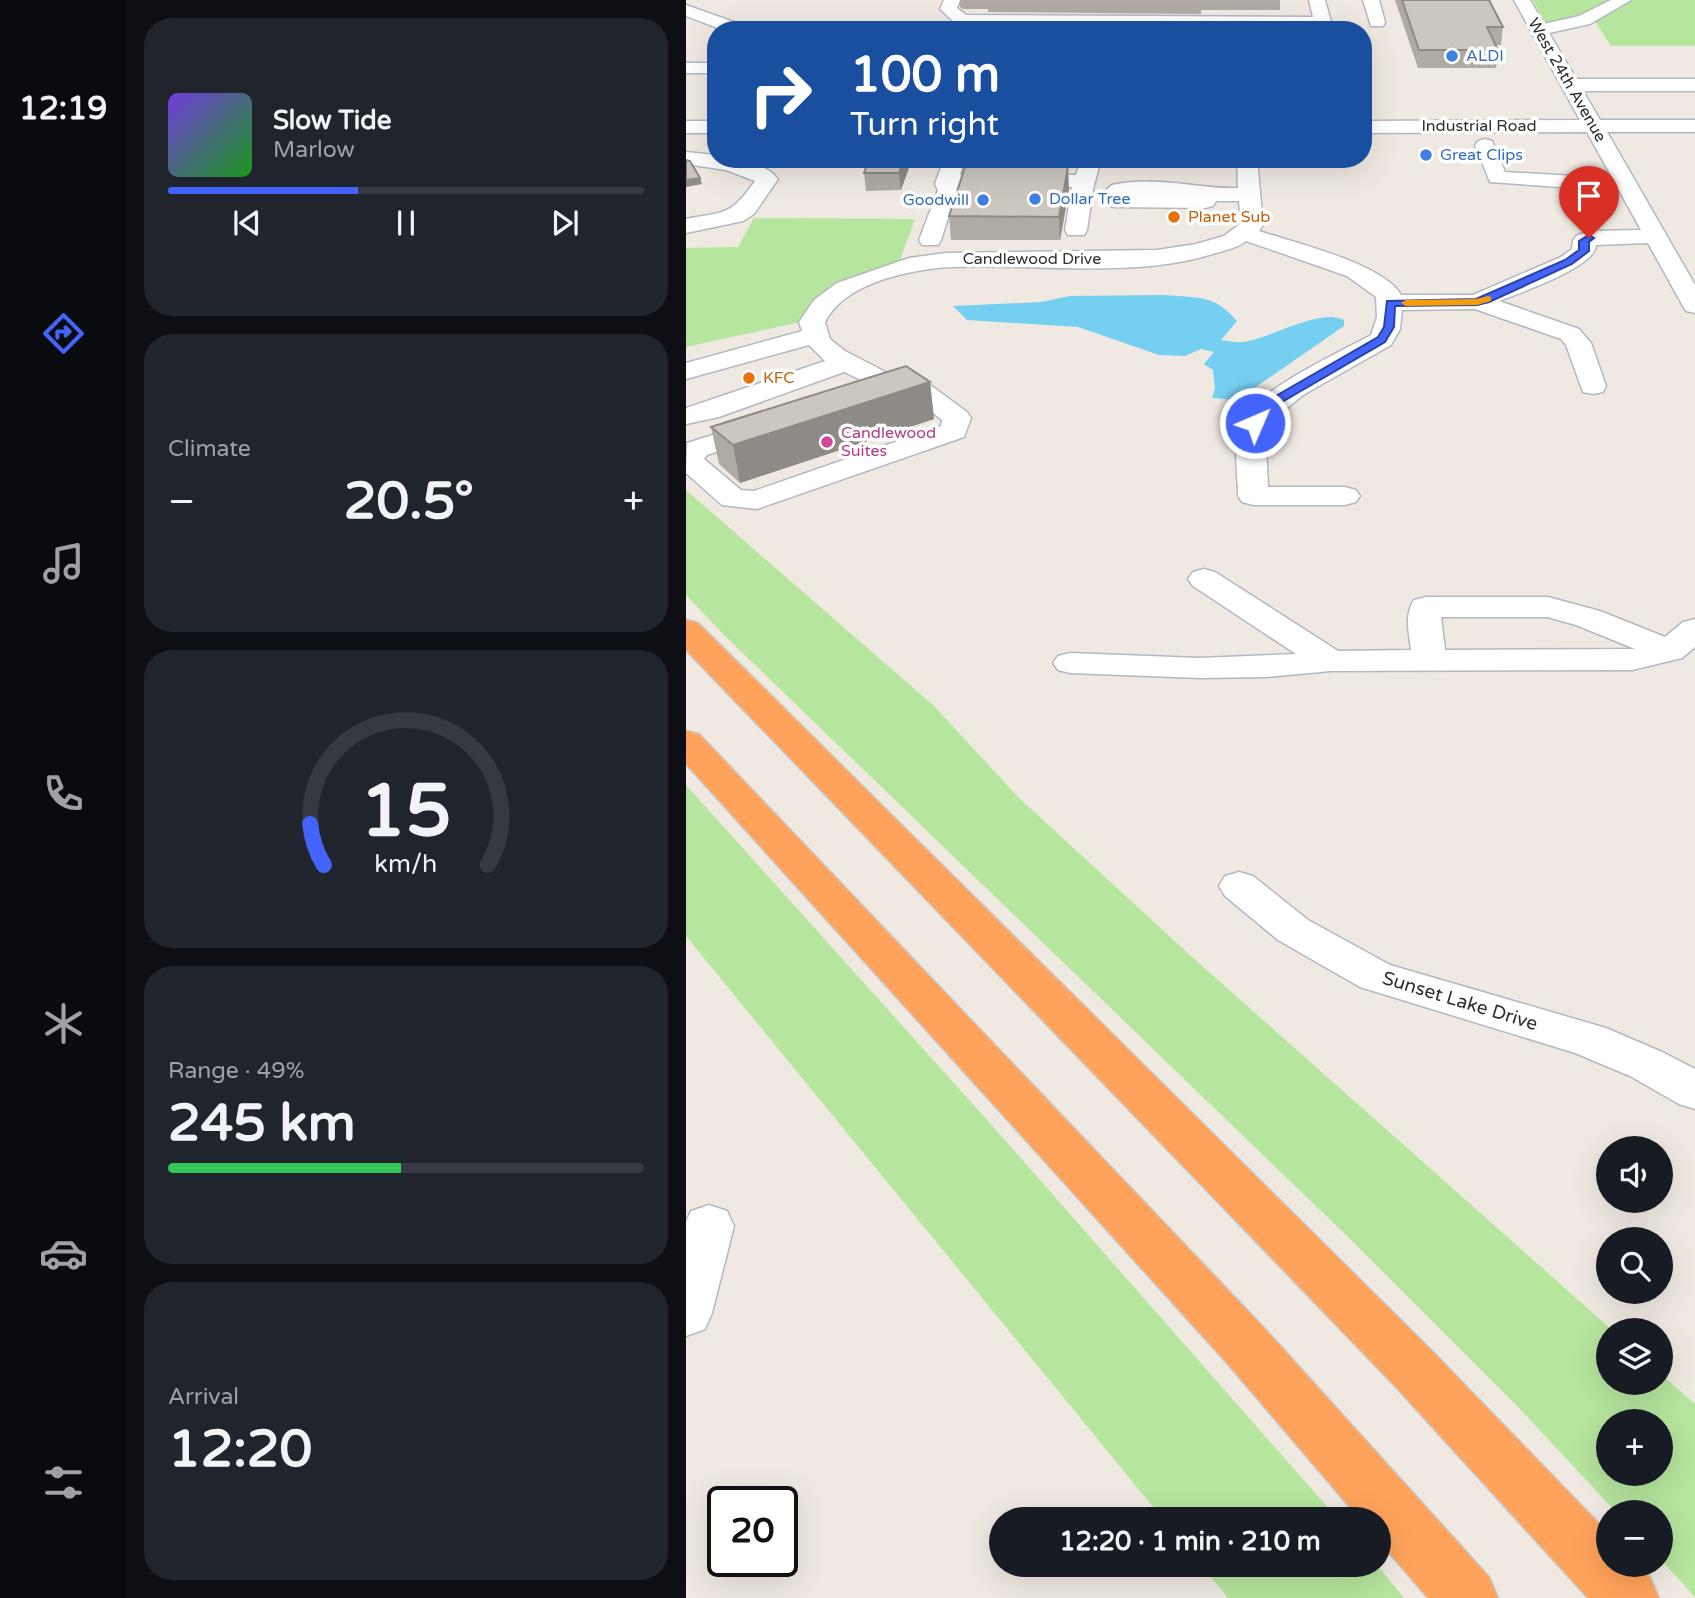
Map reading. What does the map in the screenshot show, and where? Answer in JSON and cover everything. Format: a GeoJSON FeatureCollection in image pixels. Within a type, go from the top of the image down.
{"type":"FeatureCollection","features":[{"type":"Feature","properties":{"kind":"highway"},"geometry":{"type":"LineString","coordinates":[[686,630],[1414,1369],[1629,1598]]}},
{"type":"Feature","properties":{"kind":"highway"},"geometry":{"type":"LineString","coordinates":[[686,741],[1246,1346],[1468,1598]]}},
{"type":"Feature","properties":{"kind":"street"},"geometry":{"type":"LineString","coordinates":[[952,0],[948,9],[955,21]]}},
{"type":"Feature","properties":{"kind":"street"},"geometry":{"type":"LineString","coordinates":[[1317,0],[1323,21]]}},
{"type":"Feature","properties":{"kind":"street"},"geometry":{"type":"LineString","coordinates":[[1371,0],[1377,22]]}},
{"type":"Feature","properties":{"kind":"street","name":"West 24th Avenue"},"geometry":{"type":"LineString","coordinates":[[1522,0],[1694,304]]}},
{"type":"Feature","properties":{"kind":"street"},"geometry":{"type":"LineString","coordinates":[[1538,30],[1584,20],[1623,0]]}},
{"type":"Feature","properties":{"kind":"street"},"geometry":{"type":"LineString","coordinates":[[686,10],[715,21]]}},
{"type":"Feature","properties":{"kind":"street"},"geometry":{"type":"LineString","coordinates":[[686,68],[707,68]]}},
{"type":"Feature","properties":{"kind":"street"},"geometry":{"type":"LineString","coordinates":[[1498,126],[1552,112],[1566,103],[1571,88],[1695,85]]}},
{"type":"Feature","properties":{"kind":"street","name":"Industrial Road"},"geometry":{"type":"LineString","coordinates":[[1372,127],[1695,126]]}},
{"type":"Feature","properties":{"kind":"street"},"geometry":{"type":"LineString","coordinates":[[686,127],[707,128]]}},
{"type":"Feature","properties":{"kind":"street"},"geometry":{"type":"LineString","coordinates":[[692,158],[707,140]]}},
{"type":"Feature","properties":{"kind":"street"},"geometry":{"type":"LineString","coordinates":[[1485,145],[1497,178],[1574,181]]}},
{"type":"Feature","properties":{"kind":"street"},"geometry":{"type":"LineString","coordinates":[[686,226],[735,216],[747,209],[767,179],[759,174],[734,168]]}},
{"type":"Feature","properties":{"kind":"street"},"geometry":{"type":"LineString","coordinates":[[930,240],[949,190],[947,181],[951,168]]}},
{"type":"Feature","properties":{"kind":"street"},"geometry":{"type":"LineString","coordinates":[[1000,181],[1003,168]]}},
{"type":"Feature","properties":{"kind":"street"},"geometry":{"type":"LineString","coordinates":[[1049,181],[1051,168]]}},
{"type":"Feature","properties":{"kind":"street"},"geometry":{"type":"LineString","coordinates":[[947,181],[1049,181],[1088,171],[1118,171]]}},
{"type":"Feature","properties":{"kind":"street"},"geometry":{"type":"LineString","coordinates":[[1076,230],[1082,189],[1088,171]]}},
{"type":"Feature","properties":{"kind":"street"},"geometry":{"type":"LineString","coordinates":[[1190,171],[1202,176],[1249,176]]}},
{"type":"Feature","properties":{"kind":"street"},"geometry":{"type":"LineString","coordinates":[[1249,176],[1205,198],[1227,237],[1355,271],[1388,294],[1389,327],[1382,340],[1278,399],[1262,411],[1255,423],[1253,496],[1345,496]]}},
{"type":"Feature","properties":{"kind":"street"},"geometry":{"type":"LineString","coordinates":[[1227,237],[1253,217],[1249,176]]}},
{"type":"Feature","properties":{"kind":"street"},"geometry":{"type":"LineString","coordinates":[[1477,302],[1569,262],[1584,251],[1584,241],[1589,238],[1657,236]]}},
{"type":"Feature","properties":{"kind":"street","name":"Candlewood Drive"},"geometry":{"type":"LineString","coordinates":[[816,335],[811,322],[818,307],[836,293],[860,281],[910,265],[980,258],[1183,255],[1227,237]]}},
{"type":"Feature","properties":{"kind":"street"},"geometry":{"type":"LineString","coordinates":[[1390,303],[1477,302],[1570,334],[1578,343],[1593,386]]}},
{"type":"Feature","properties":{"kind":"street"},"geometry":{"type":"LineString","coordinates":[[686,372],[816,335],[819,342],[846,362],[875,374],[891,386]]}},
{"type":"Feature","properties":{"kind":"street"},"geometry":{"type":"LineString","coordinates":[[686,416],[709,411],[846,362]]}},
{"type":"Feature","properties":{"kind":"street"},"geometry":{"type":"LineString","coordinates":[[787,419],[697,449],[688,460],[733,499],[757,500],[954,430],[957,418],[912,385],[891,386],[826,407]]}},
{"type":"Feature","properties":{"kind":"street"},"geometry":{"type":"LineString","coordinates":[[1205,579],[1331,661]]}},
{"type":"Feature","properties":{"kind":"street"},"geometry":{"type":"LineString","coordinates":[[1429,660],[1424,621],[1426,607],[1548,607],[1683,640]]}},
{"type":"Feature","properties":{"kind":"street"},"geometry":{"type":"LineString","coordinates":[[1070,663],[1190,669],[1298,665],[1331,661],[1632,660],[1683,640]]}},
{"type":"Feature","properties":{"kind":"street","name":"Sunset Lake Drive"},"geometry":{"type":"LineString","coordinates":[[1239,886],[1293,930],[1375,976],[1590,1040],[1646,1064],[1695,1091]]}},
{"type":"Feature","properties":{"kind":"street"},"geometry":{"type":"LineString","coordinates":[[686,1313],[709,1226]]}},
{"type":"Feature","properties":{"kind":"green space"},"geometry":{"type":"Polygon","coordinates":[[[1533,0],[1695,0],[1695,46],[1611,46],[1593,18],[1579,27],[1550,32],[1533,0]]]}},
{"type":"Feature","properties":{"kind":"green space"},"geometry":{"type":"Polygon","coordinates":[[[754,218],[915,219],[899,263],[849,279],[805,321],[686,347],[686,248],[738,247],[754,218]]]}},
{"type":"Feature","properties":{"kind":"green space"},"geometry":{"type":"Polygon","coordinates":[[[686,490],[934,706],[1018,797],[1192,957],[1598,1318],[1596,1318],[1596,1395],[1673,1395],[1673,1385],[1695,1404],[1695,1597],[1673,1573],[1673,1500],[1605,1500],[1519,1408],[1348,1237],[725,636],[686,595],[686,490]]]}},
{"type":"Feature","properties":{"kind":"green space"},"geometry":{"type":"Polygon","coordinates":[[[686,785],[988,1121],[1327,1507],[1153,1507],[686,936],[686,785]]]}},
{"type":"Feature","properties":{"kind":"green space"},"geometry":{"type":"Polygon","coordinates":[[[1211,1577],[1387,1577],[1404,1598],[1228,1598],[1211,1577]]]}},
{"type":"Feature","properties":{"kind":"water"},"geometry":{"type":"Polygon","coordinates":[[[1164,295],[1205,299],[1229,312],[1237,321],[1221,340],[1254,340],[1322,318],[1344,320],[1344,326],[1237,400],[1212,398],[1215,388],[1213,370],[1204,364],[1214,352],[1201,349],[1185,356],[1159,355],[1078,327],[967,320],[953,306],[1041,302],[1070,296],[1164,295]]]}},
{"type":"Feature","properties":{"kind":"building"},"geometry":{"type":"Polygon","coordinates":[[[1402,0],[1489,0],[1503,27],[1487,27],[1498,50],[1419,50],[1402,0]]]}},
{"type":"Feature","properties":{"kind":"building"},"geometry":{"type":"Polygon","coordinates":[[[686,160],[690,161],[700,178],[686,180],[686,160]]]}},
{"type":"Feature","properties":{"kind":"building"},"geometry":{"type":"Polygon","coordinates":[[[866,168],[901,168],[899,173],[864,173],[866,168]]]}},
{"type":"Feature","properties":{"kind":"building"},"geometry":{"type":"Polygon","coordinates":[[[965,168],[1068,168],[1059,217],[949,216],[965,168]]]}},
{"type":"Feature","properties":{"kind":"building"},"geometry":{"type":"Polygon","coordinates":[[[906,366],[930,382],[733,445],[711,427],[906,366]]]}},
{"type":"Feature","properties":{"kind":"slow traffic"},"geometry":{"type":"LineString","coordinates":[[1406,303],[1477,302],[1488,299]]}},
{"type":"Feature","properties":{"kind":"place","name":"ALDI"},"geometry":{"type":"Point","coordinates":[1452,56]}},
{"type":"Feature","properties":{"kind":"place","name":"Great Clips"},"geometry":{"type":"Point","coordinates":[1426,155]}},
{"type":"Feature","properties":{"kind":"place","name":"Dollar Tree"},"geometry":{"type":"Point","coordinates":[1035,199]}},
{"type":"Feature","properties":{"kind":"place","name":"Goodwill"},"geometry":{"type":"Point","coordinates":[983,200]}},
{"type":"Feature","properties":{"kind":"place","name":"Planet Sub"},"geometry":{"type":"Point","coordinates":[1174,217]}},
{"type":"Feature","properties":{"kind":"place","name":"KFC"},"geometry":{"type":"Point","coordinates":[749,378]}},
{"type":"Feature","properties":{"kind":"place","name":"Candlewood Suites"},"geometry":{"type":"Point","coordinates":[827,442]}},
{"type":"Feature","properties":{"kind":"route"},"geometry":{"type":"LineString","coordinates":[[1255,423],[1262,411],[1278,399],[1382,340],[1389,327],[1390,303],[1485,300],[1569,262],[1584,251],[1584,241],[1589,238]]}}]}
